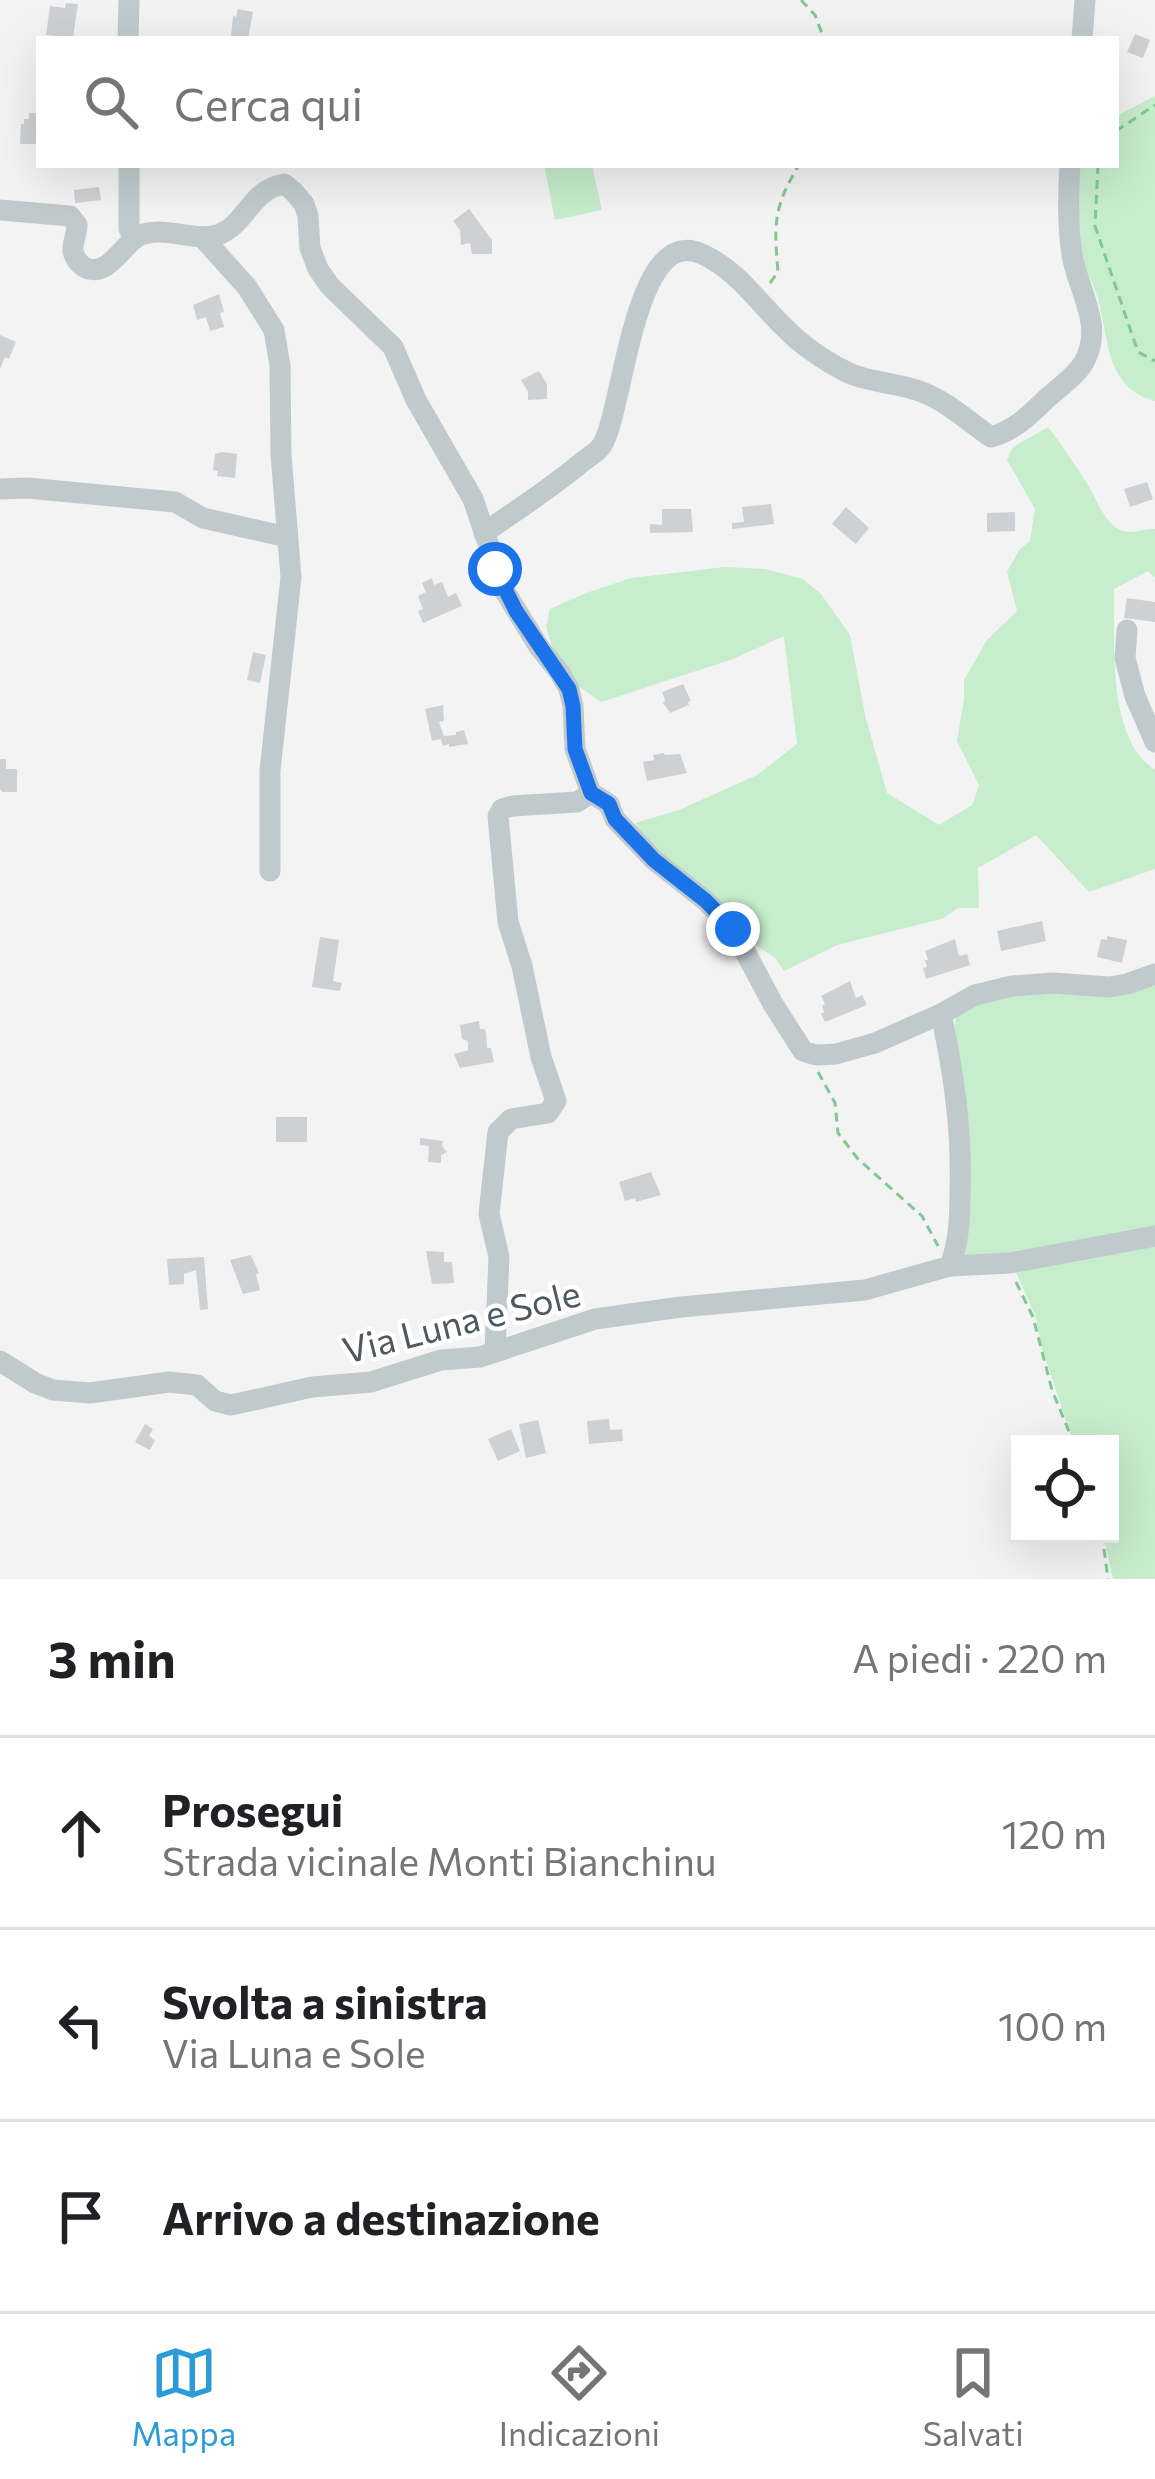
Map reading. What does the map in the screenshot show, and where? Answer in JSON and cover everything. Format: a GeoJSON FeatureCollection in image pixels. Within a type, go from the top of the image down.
{"type":"FeatureCollection","features":[{"type":"Feature","properties":{"kind":"street"},"geometry":{"type":"LineString","coordinates":[[128,36],[129,0]]}},
{"type":"Feature","properties":{"kind":"street"},"geometry":{"type":"LineString","coordinates":[[1082,36],[1085,0]]}},
{"type":"Feature","properties":{"kind":"street"},"geometry":{"type":"LineString","coordinates":[[129,168],[129,230],[134,239]]}},
{"type":"Feature","properties":{"kind":"street"},"geometry":{"type":"LineString","coordinates":[[484,533],[602,446],[629,339],[654,276],[673,252],[697,251],[727,268],[787,330],[845,372],[922,392],[991,437],[1005,434],[1085,362],[1093,333],[1073,259],[1070,168]]}},
{"type":"Feature","properties":{"kind":"street"},"geometry":{"type":"LineString","coordinates":[[0,210],[70,216],[77,225],[75,256],[91,269],[105,266],[143,234],[218,235],[232,227],[262,192],[284,184],[293,190],[308,216],[310,248],[318,269],[393,347],[416,400],[473,499],[504,590],[569,689],[575,749],[591,793],[609,804],[615,819],[654,860],[733,929],[803,1051],[836,1054],[875,1042],[975,995],[1012,986],[1109,987],[1155,974]]}},
{"type":"Feature","properties":{"kind":"street"},"geometry":{"type":"LineString","coordinates":[[203,238],[247,287],[274,331],[280,366],[281,455],[291,577],[270,771],[270,871]]}},
{"type":"Feature","properties":{"kind":"street"},"geometry":{"type":"LineString","coordinates":[[0,490],[27,488],[176,502],[203,518],[287,536]]}},
{"type":"Feature","properties":{"kind":"street"},"geometry":{"type":"LineString","coordinates":[[1127,630],[1125,658],[1155,742]]}},
{"type":"Feature","properties":{"kind":"street","name":"Via Luna e Sole"},"geometry":{"type":"LineString","coordinates":[[495,1352],[499,1257],[489,1214],[501,1127],[511,1119],[548,1113],[556,1102],[511,939],[498,816],[512,806],[577,802],[591,793]]}},
{"type":"Feature","properties":{"kind":"street"},"geometry":{"type":"LineString","coordinates":[[941,1014],[955,1075],[962,1146],[959,1230],[950,1266]]}},
{"type":"Feature","properties":{"kind":"street","name":"Via Luna e Sole"},"geometry":{"type":"LineString","coordinates":[[0,1361],[53,1390],[89,1393],[169,1382],[197,1385],[215,1401],[232,1405],[312,1387],[371,1382],[428,1363],[495,1352],[595,1319],[865,1290],[950,1266],[1010,1263],[1155,1236]]}},
{"type":"Feature","properties":{"kind":"path"},"geometry":{"type":"LineString","coordinates":[[802,0],[815,15],[823,36]]}},
{"type":"Feature","properties":{"kind":"path"},"geometry":{"type":"LineString","coordinates":[[1119,129],[1155,105]]}},
{"type":"Feature","properties":{"kind":"path"},"geometry":{"type":"LineString","coordinates":[[758,299],[778,272],[774,227],[778,204],[797,168]]}},
{"type":"Feature","properties":{"kind":"path"},"geometry":{"type":"LineString","coordinates":[[1098,168],[1095,226],[1138,352],[1155,361]]}},
{"type":"Feature","properties":{"kind":"path"},"geometry":{"type":"LineString","coordinates":[[803,1051],[835,1103],[838,1133],[858,1159],[922,1216],[950,1266]]}},
{"type":"Feature","properties":{"kind":"path"},"geometry":{"type":"LineString","coordinates":[[1010,1263],[1033,1317],[1052,1390],[1070,1435]]}},
{"type":"Feature","properties":{"kind":"path"},"geometry":{"type":"LineString","coordinates":[[1103,1543],[1108,1579]]}},
{"type":"Feature","properties":{"kind":"green space"},"geometry":{"type":"Polygon","coordinates":[[[1155,96],[1155,401],[1125,384],[1117,371],[1070,223],[1070,168],[1119,168],[1119,114],[1155,96]]]}},
{"type":"Feature","properties":{"kind":"green space"},"geometry":{"type":"Polygon","coordinates":[[[545,168],[593,168],[602,210],[555,220],[545,168]]]}},
{"type":"Feature","properties":{"kind":"green space"},"geometry":{"type":"Polygon","coordinates":[[[1048,427],[1112,525],[1127,532],[1155,529],[1155,578],[1148,571],[1114,589],[1114,635],[1116,687],[1128,736],[1155,770],[1155,869],[1089,892],[1036,835],[978,868],[979,908],[958,908],[942,919],[837,945],[784,971],[775,958],[733,929],[664,868],[635,823],[679,810],[757,775],[797,744],[784,636],[733,659],[601,702],[560,673],[546,627],[550,609],[631,578],[725,567],[765,569],[803,579],[821,594],[850,635],[865,715],[887,793],[939,825],[972,805],[979,785],[957,741],[964,680],[987,640],[1017,611],[1007,572],[1030,541],[1035,509],[1007,460],[1013,447],[1048,427]]]}},
{"type":"Feature","properties":{"kind":"green space"},"geometry":{"type":"Polygon","coordinates":[[[1155,984],[1155,1227],[1083,1244],[963,1259],[956,1014],[979,1001],[1005,995],[1155,984]]]}},
{"type":"Feature","properties":{"kind":"green space"},"geometry":{"type":"Polygon","coordinates":[[[1155,1242],[1155,1579],[1113,1579],[1105,1543],[1119,1543],[1119,1435],[1071,1435],[1035,1315],[1016,1272],[1155,1242]]]}},
{"type":"Feature","properties":{"kind":"building"},"geometry":{"type":"Polygon","coordinates":[[[66,3],[78,4],[73,36],[46,35],[50,6],[65,8],[66,3]]]}},
{"type":"Feature","properties":{"kind":"building"},"geometry":{"type":"Polygon","coordinates":[[[238,9],[253,12],[249,36],[231,36],[238,9]]]}},
{"type":"Feature","properties":{"kind":"building"},"geometry":{"type":"Polygon","coordinates":[[[1135,34],[1150,40],[1143,58],[1127,52],[1135,34]]]}},
{"type":"Feature","properties":{"kind":"building"},"geometry":{"type":"Polygon","coordinates":[[[29,113],[36,113],[36,144],[20,144],[21,124],[29,113]]]}},
{"type":"Feature","properties":{"kind":"building"},"geometry":{"type":"Polygon","coordinates":[[[99,187],[101,200],[75,203],[74,190],[99,187]]]}},
{"type":"Feature","properties":{"kind":"building"},"geometry":{"type":"Polygon","coordinates":[[[469,209],[492,240],[492,254],[472,254],[470,243],[461,245],[460,230],[453,221],[469,209]]]}},
{"type":"Feature","properties":{"kind":"building"},"geometry":{"type":"Polygon","coordinates":[[[219,294],[224,327],[210,331],[206,317],[197,320],[193,305],[219,294]]]}},
{"type":"Feature","properties":{"kind":"building"},"geometry":{"type":"Polygon","coordinates":[[[0,335],[16,342],[0,369],[0,335]]]}},
{"type":"Feature","properties":{"kind":"building"},"geometry":{"type":"Polygon","coordinates":[[[539,371],[547,384],[547,399],[528,400],[521,380],[539,371]]]}},
{"type":"Feature","properties":{"kind":"building"},"geometry":{"type":"Polygon","coordinates":[[[215,454],[237,454],[235,478],[217,476],[218,471],[213,470],[215,454]]]}},
{"type":"Feature","properties":{"kind":"building"},"geometry":{"type":"Polygon","coordinates":[[[1147,482],[1153,499],[1130,507],[1124,489],[1147,482]]]}},
{"type":"Feature","properties":{"kind":"building"},"geometry":{"type":"Polygon","coordinates":[[[771,504],[774,524],[732,529],[732,523],[744,522],[742,507],[771,504]]]}},
{"type":"Feature","properties":{"kind":"building"},"geometry":{"type":"Polygon","coordinates":[[[846,507],[869,528],[856,544],[832,524],[846,507]]]}},
{"type":"Feature","properties":{"kind":"building"},"geometry":{"type":"Polygon","coordinates":[[[662,509],[691,509],[693,532],[650,533],[650,524],[662,525],[662,509]]]}},
{"type":"Feature","properties":{"kind":"building"},"geometry":{"type":"Polygon","coordinates":[[[1015,512],[1015,531],[987,532],[987,513],[1015,512]]]}},
{"type":"Feature","properties":{"kind":"building"},"geometry":{"type":"Polygon","coordinates":[[[432,578],[434,585],[442,582],[448,597],[456,593],[462,606],[423,623],[418,596],[426,592],[422,583],[432,578]]]}},
{"type":"Feature","properties":{"kind":"building"},"geometry":{"type":"Polygon","coordinates":[[[1127,598],[1155,602],[1155,622],[1124,618],[1127,598]]]}},
{"type":"Feature","properties":{"kind":"building"},"geometry":{"type":"Polygon","coordinates":[[[253,652],[266,655],[260,683],[247,680],[253,652]]]}},
{"type":"Feature","properties":{"kind":"building"},"geometry":{"type":"Polygon","coordinates":[[[683,684],[691,701],[670,713],[662,692],[683,684]]]}},
{"type":"Feature","properties":{"kind":"building"},"geometry":{"type":"Polygon","coordinates":[[[443,705],[444,721],[439,722],[444,736],[464,730],[468,744],[449,747],[441,739],[432,741],[425,709],[443,705]]]}},
{"type":"Feature","properties":{"kind":"building"},"geometry":{"type":"Polygon","coordinates":[[[664,753],[680,754],[687,773],[647,781],[643,762],[664,753]]]}},
{"type":"Feature","properties":{"kind":"building"},"geometry":{"type":"Polygon","coordinates":[[[0,759],[6,759],[6,769],[17,769],[17,792],[0,789],[0,759]]]}},
{"type":"Feature","properties":{"kind":"building"},"geometry":{"type":"Polygon","coordinates":[[[1042,921],[1046,941],[1001,951],[997,931],[1042,921]]]}},
{"type":"Feature","properties":{"kind":"building"},"geometry":{"type":"Polygon","coordinates":[[[320,937],[339,940],[333,981],[342,983],[340,991],[312,987],[320,937]]]}},
{"type":"Feature","properties":{"kind":"building"},"geometry":{"type":"Polygon","coordinates":[[[955,939],[959,956],[967,954],[970,965],[926,979],[925,951],[955,939]]]}},
{"type":"Feature","properties":{"kind":"building"},"geometry":{"type":"Polygon","coordinates":[[[1101,939],[1127,940],[1122,963],[1097,957],[1101,939]]]}},
{"type":"Feature","properties":{"kind":"building"},"geometry":{"type":"Polygon","coordinates":[[[850,981],[856,998],[862,995],[867,1005],[825,1022],[821,996],[850,981]]]}},
{"type":"Feature","properties":{"kind":"building"},"geometry":{"type":"Polygon","coordinates":[[[479,1021],[494,1062],[460,1068],[454,1054],[468,1050],[468,1041],[462,1039],[460,1025],[479,1021]]]}},
{"type":"Feature","properties":{"kind":"building"},"geometry":{"type":"Polygon","coordinates":[[[276,1117],[307,1117],[307,1142],[276,1142],[276,1117]]]}},
{"type":"Feature","properties":{"kind":"building"},"geometry":{"type":"Polygon","coordinates":[[[420,1138],[443,1141],[447,1152],[441,1155],[441,1163],[428,1162],[429,1146],[420,1145],[420,1138]]]}},
{"type":"Feature","properties":{"kind":"building"},"geometry":{"type":"Polygon","coordinates":[[[651,1172],[661,1195],[625,1201],[619,1182],[651,1172]]]}},
{"type":"Feature","properties":{"kind":"building"},"geometry":{"type":"Polygon","coordinates":[[[426,1251],[444,1252],[444,1262],[452,1262],[454,1283],[432,1284],[426,1251]]]}},
{"type":"Feature","properties":{"kind":"building"},"geometry":{"type":"Polygon","coordinates":[[[251,1255],[260,1290],[243,1294],[230,1260],[251,1255]]]}},
{"type":"Feature","properties":{"kind":"building"},"geometry":{"type":"Polygon","coordinates":[[[204,1257],[208,1309],[200,1310],[196,1270],[184,1274],[184,1284],[169,1285],[167,1259],[204,1257]]]}},
{"type":"Feature","properties":{"kind":"building"},"geometry":{"type":"Polygon","coordinates":[[[609,1419],[610,1430],[622,1429],[623,1441],[589,1444],[587,1421],[609,1419]]]}},
{"type":"Feature","properties":{"kind":"building"},"geometry":{"type":"Polygon","coordinates":[[[538,1420],[546,1453],[526,1458],[519,1424],[538,1420]]]}},
{"type":"Feature","properties":{"kind":"building"},"geometry":{"type":"Polygon","coordinates":[[[145,1424],[153,1429],[150,1450],[135,1442],[145,1424]]]}},
{"type":"Feature","properties":{"kind":"building"},"geometry":{"type":"Polygon","coordinates":[[[511,1429],[520,1451],[498,1461],[488,1439],[511,1429]]]}},
{"type":"Feature","properties":{"kind":"route"},"geometry":{"type":"LineString","coordinates":[[495,569],[516,611],[569,689],[575,749],[591,793],[609,804],[615,819],[654,860],[733,929]]}}]}
